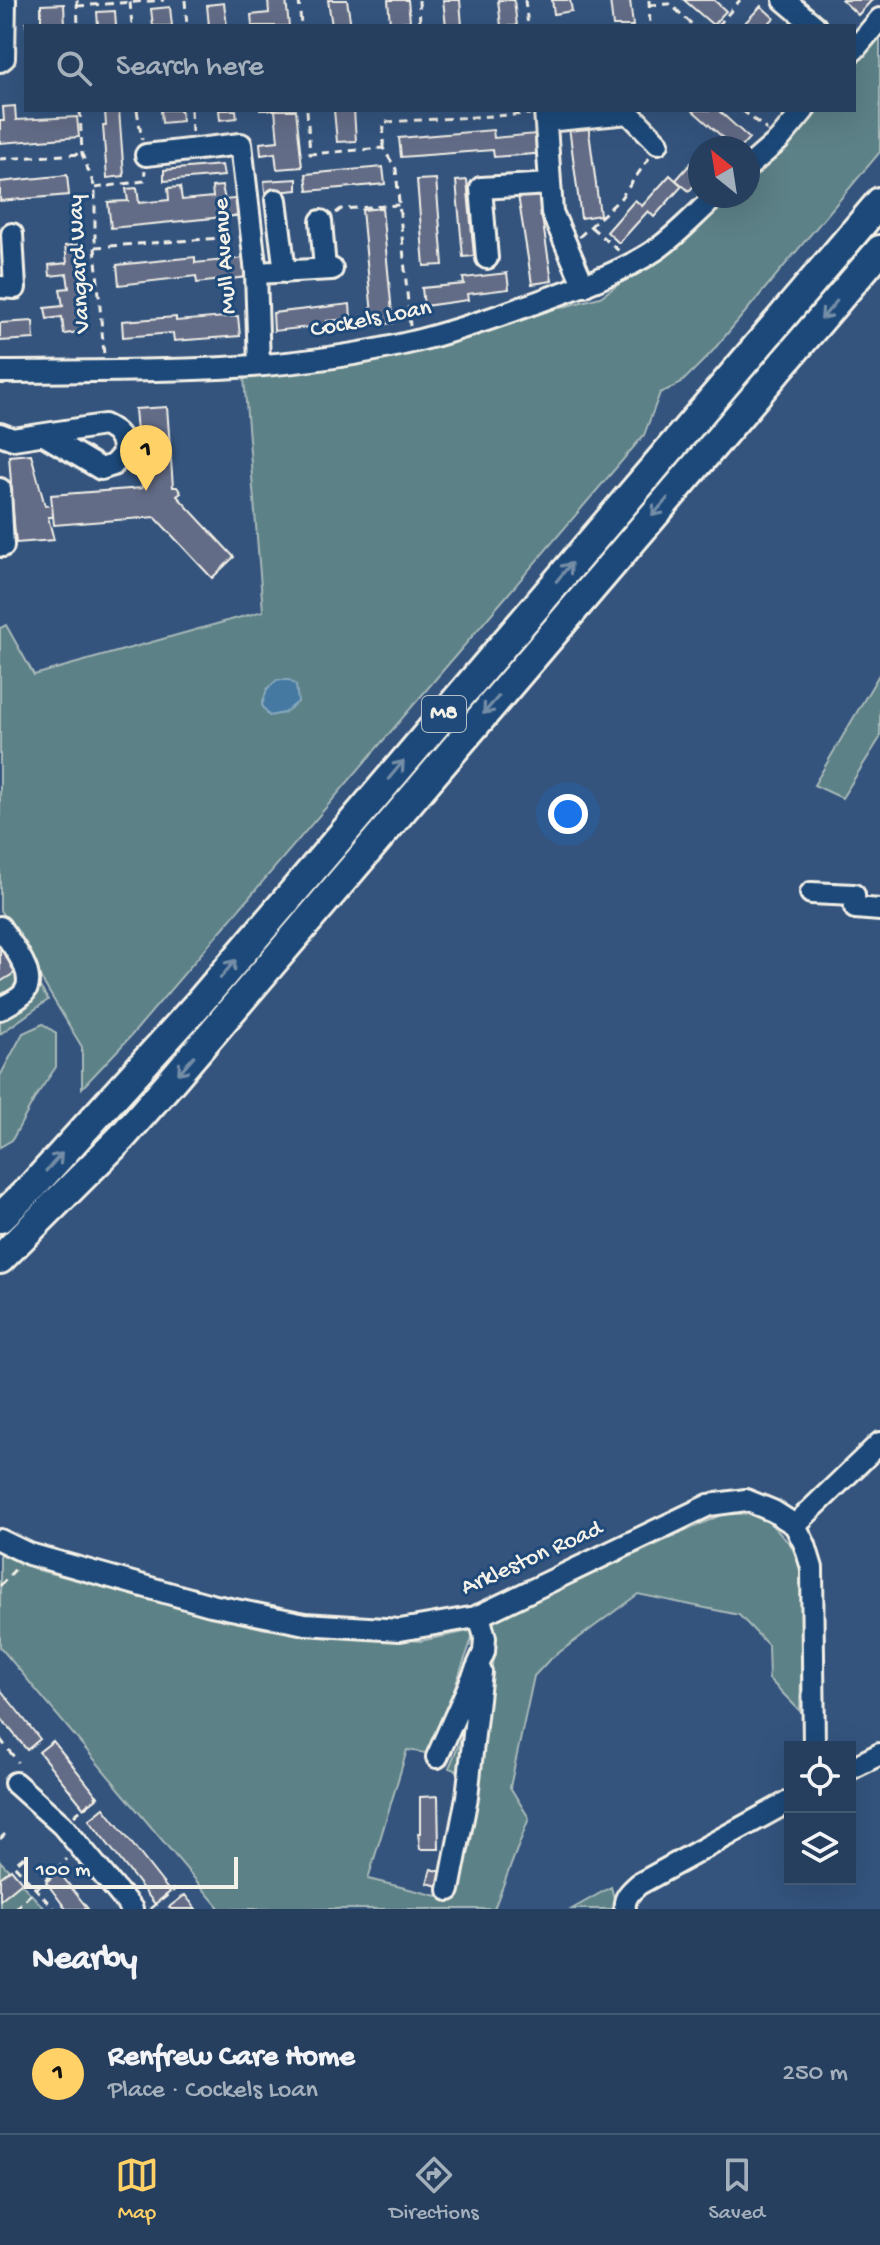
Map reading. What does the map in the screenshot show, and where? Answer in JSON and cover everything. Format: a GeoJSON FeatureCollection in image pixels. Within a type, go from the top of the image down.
{"type":"FeatureCollection","features":[{"type":"Feature","properties":{"kind":"highway","name":"M8"},"geometry":{"type":"LineString","coordinates":[[0,1218],[33,1186],[199,1003],[880,202]]}},
{"type":"Feature","properties":{"kind":"highway","name":"M8"},"geometry":{"type":"LineString","coordinates":[[0,1259],[122,1137],[173,1079],[880,250]]}},
{"type":"Feature","properties":{"kind":"street"},"geometry":{"type":"LineString","coordinates":[[0,61],[4,58],[5,0]]}},
{"type":"Feature","properties":{"kind":"street"},"geometry":{"type":"LineString","coordinates":[[784,0],[813,24]]}},
{"type":"Feature","properties":{"kind":"street"},"geometry":{"type":"LineString","coordinates":[[856,48],[880,19]]}},
{"type":"Feature","properties":{"kind":"street"},"geometry":{"type":"LineString","coordinates":[[760,157],[802,112]]}},
{"type":"Feature","properties":{"kind":"street"},"geometry":{"type":"LineString","coordinates":[[584,286],[552,212],[545,114],[629,113],[658,143]]}},
{"type":"Feature","properties":{"kind":"street","name":"Mull Avenue"},"geometry":{"type":"LineString","coordinates":[[193,150],[241,144],[256,273],[259,365]]}},
{"type":"Feature","properties":{"kind":"street"},"geometry":{"type":"LineString","coordinates":[[146,155],[193,150]]}},
{"type":"Feature","properties":{"kind":"street"},"geometry":{"type":"LineString","coordinates":[[487,258],[481,188],[550,184]]}},
{"type":"Feature","properties":{"kind":"street"},"geometry":{"type":"LineString","coordinates":[[276,200],[285,272]]}},
{"type":"Feature","properties":{"kind":"street","name":"Cockels Loan"},"geometry":{"type":"LineString","coordinates":[[0,372],[259,365],[412,342],[584,286],[657,249],[703,208]]}},
{"type":"Feature","properties":{"kind":"street"},"geometry":{"type":"LineString","coordinates":[[256,273],[328,269],[321,221]]}},
{"type":"Feature","properties":{"kind":"street"},"geometry":{"type":"LineString","coordinates":[[0,287],[15,288],[12,234]]}},
{"type":"Feature","properties":{"kind":"street"},"geometry":{"type":"LineString","coordinates":[[0,434],[13,439],[44,435]]}},
{"type":"Feature","properties":{"kind":"street"},"geometry":{"type":"LineString","coordinates":[[0,489],[3,546]]}},
{"type":"Feature","properties":{"kind":"street"},"geometry":{"type":"LineString","coordinates":[[811,893],[854,895],[855,908],[880,910]]}},
{"type":"Feature","properties":{"kind":"street"},"geometry":{"type":"LineString","coordinates":[[0,927],[26,970],[29,983],[24,994],[0,1009]]}},
{"type":"Feature","properties":{"kind":"street"},"geometry":{"type":"LineString","coordinates":[[814,1741],[812,1568],[795,1525],[880,1443]]}},
{"type":"Feature","properties":{"kind":"street","name":"Arkleston Road"},"geometry":{"type":"LineString","coordinates":[[0,1540],[29,1554],[211,1605],[305,1624],[400,1630],[479,1615],[709,1505],[746,1500],[773,1511],[795,1525]]}},
{"type":"Feature","properties":{"kind":"street"},"geometry":{"type":"LineString","coordinates":[[437,1757],[484,1652],[485,1638],[479,1615]]}},
{"type":"Feature","properties":{"kind":"street"},"geometry":{"type":"LineString","coordinates":[[449,1890],[467,1797],[481,1672],[478,1666]]}},
{"type":"Feature","properties":{"kind":"street"},"geometry":{"type":"LineString","coordinates":[[856,1766],[880,1754]]}},
{"type":"Feature","properties":{"kind":"street"},"geometry":{"type":"LineString","coordinates":[[15,1783],[62,1825],[132,1909]]}},
{"type":"Feature","properties":{"kind":"street"},"geometry":{"type":"LineString","coordinates":[[625,1909],[624,1903],[629,1894],[639,1884],[784,1804]]}},
{"type":"Feature","properties":{"kind":"path"},"geometry":{"type":"LineString","coordinates":[[77,0],[78,24]]}},
{"type":"Feature","properties":{"kind":"path"},"geometry":{"type":"LineString","coordinates":[[77,6],[164,0]]}},
{"type":"Feature","properties":{"kind":"path"},"geometry":{"type":"LineString","coordinates":[[185,0],[187,24]]}},
{"type":"Feature","properties":{"kind":"path"},"geometry":{"type":"LineString","coordinates":[[299,0],[301,24]]}},
{"type":"Feature","properties":{"kind":"path"},"geometry":{"type":"LineString","coordinates":[[419,0],[420,24]]}},
{"type":"Feature","properties":{"kind":"path"},"geometry":{"type":"LineString","coordinates":[[525,0],[528,24]]}},
{"type":"Feature","properties":{"kind":"path"},"geometry":{"type":"LineString","coordinates":[[720,24],[740,0]]}},
{"type":"Feature","properties":{"kind":"path"},"geometry":{"type":"LineString","coordinates":[[130,2],[132,24]]}},
{"type":"Feature","properties":{"kind":"path"},"geometry":{"type":"LineString","coordinates":[[650,24],[649,3],[670,4],[692,24]]}},
{"type":"Feature","properties":{"kind":"path","name":"Vangard Way"},"geometry":{"type":"LineString","coordinates":[[80,112],[82,154],[95,188],[95,247],[105,370]]}},
{"type":"Feature","properties":{"kind":"path"},"geometry":{"type":"LineString","coordinates":[[191,112],[193,150]]}},
{"type":"Feature","properties":{"kind":"path"},"geometry":{"type":"LineString","coordinates":[[307,112],[310,154],[383,148]]}},
{"type":"Feature","properties":{"kind":"path"},"geometry":{"type":"LineString","coordinates":[[744,112],[779,140]]}},
{"type":"Feature","properties":{"kind":"path"},"geometry":{"type":"LineString","coordinates":[[412,342],[396,169],[383,148],[384,122],[545,114]]}},
{"type":"Feature","properties":{"kind":"path"},"geometry":{"type":"LineString","coordinates":[[565,243],[585,234],[620,199],[658,143]]}},
{"type":"Feature","properties":{"kind":"path"},"geometry":{"type":"LineString","coordinates":[[0,159],[82,154]]}},
{"type":"Feature","properties":{"kind":"path"},"geometry":{"type":"LineString","coordinates":[[321,221],[341,209],[399,205]]}},
{"type":"Feature","properties":{"kind":"path"},"geometry":{"type":"LineString","coordinates":[[591,227],[624,255]]}},
{"type":"Feature","properties":{"kind":"path"},"geometry":{"type":"LineString","coordinates":[[95,247],[252,236]]}},
{"type":"Feature","properties":{"kind":"path"},"geometry":{"type":"LineString","coordinates":[[0,1586],[29,1554]]}},
{"type":"Feature","properties":{"kind":"path"},"geometry":{"type":"LineString","coordinates":[[0,1739],[18,1762]]}},
{"type":"Feature","properties":{"kind":"path"},"geometry":{"type":"LineString","coordinates":[[68,1821],[98,1795]]}},
{"type":"Feature","properties":{"kind":"path"},"geometry":{"type":"LineString","coordinates":[[0,1839],[5,1834]]}},
{"type":"Feature","properties":{"kind":"path"},"geometry":{"type":"LineString","coordinates":[[15,1909],[80,1847]]}},
{"type":"Feature","properties":{"kind":"path"},"geometry":{"type":"LineString","coordinates":[[24,1857],[14,1865],[54,1909]]}},
{"type":"Feature","properties":{"kind":"path"},"geometry":{"type":"LineString","coordinates":[[150,1909],[175,1889]]}},
{"type":"Feature","properties":{"kind":"green space"},"geometry":{"type":"Polygon","coordinates":[[[880,32],[880,152],[710,354],[680,384],[660,393],[644,435],[130,1037],[82,1088],[82,1047],[0,910],[0,628],[6,625],[34,675],[263,611],[244,378],[345,366],[600,297],[664,254],[718,208],[760,208],[760,172],[813,112],[856,112],[856,61],[880,32]]]}},
{"type":"Feature","properties":{"kind":"green space"},"geometry":{"type":"Polygon","coordinates":[[[880,673],[880,738],[842,798],[814,785],[880,673]]]}},
{"type":"Feature","properties":{"kind":"green space"},"geometry":{"type":"Polygon","coordinates":[[[0,921],[48,1000],[0,1034],[0,921]]]}},
{"type":"Feature","properties":{"kind":"green space"},"geometry":{"type":"Polygon","coordinates":[[[43,1024],[56,1033],[56,1067],[12,1140],[0,1147],[0,1076],[23,1033],[43,1024]]]}},
{"type":"Feature","properties":{"kind":"green space"},"geometry":{"type":"Polygon","coordinates":[[[725,1513],[762,1515],[791,1545],[804,1575],[800,1711],[769,1679],[768,1645],[739,1615],[638,1594],[549,1660],[534,1676],[510,1787],[529,1818],[494,1909],[220,1909],[0,1647],[0,1553],[38,1570],[265,1629],[420,1641],[475,1630],[431,1754],[407,1750],[368,1879],[450,1899],[477,1777],[449,1768],[495,1657],[493,1620],[725,1513]]]}},
{"type":"Feature","properties":{"kind":"green space"},"geometry":{"type":"Polygon","coordinates":[[[0,1861],[45,1909],[0,1909],[0,1861]]]}},
{"type":"Feature","properties":{"kind":"green space"},"geometry":{"type":"Polygon","coordinates":[[[611,1887],[617,1909],[572,1909],[611,1887]]]}},
{"type":"Feature","properties":{"kind":"water"},"geometry":{"type":"Polygon","coordinates":[[[277,680],[289,680],[296,685],[298,702],[284,713],[269,716],[262,705],[267,689],[277,680]]]}},
{"type":"Feature","properties":{"kind":"building"},"geometry":{"type":"Polygon","coordinates":[[[268,0],[286,0],[289,24],[252,24],[251,15],[269,13],[268,0]]]}},
{"type":"Feature","properties":{"kind":"building"},"geometry":{"type":"Polygon","coordinates":[[[328,0],[347,0],[351,24],[332,24],[328,0]]]}},
{"type":"Feature","properties":{"kind":"building"},"geometry":{"type":"Polygon","coordinates":[[[388,0],[408,0],[410,21],[390,23],[388,0]]]}},
{"type":"Feature","properties":{"kind":"building"},"geometry":{"type":"Polygon","coordinates":[[[443,0],[460,0],[462,24],[446,24],[443,0]]]}},
{"type":"Feature","properties":{"kind":"building"},"geometry":{"type":"Polygon","coordinates":[[[498,0],[514,0],[517,24],[501,24],[498,0]]]}},
{"type":"Feature","properties":{"kind":"building"},"geometry":{"type":"Polygon","coordinates":[[[552,0],[570,0],[572,11],[554,14],[552,0]]]}},
{"type":"Feature","properties":{"kind":"building"},"geometry":{"type":"Polygon","coordinates":[[[610,0],[630,0],[633,24],[613,24],[610,0]]]}},
{"type":"Feature","properties":{"kind":"building"},"geometry":{"type":"Polygon","coordinates":[[[684,0],[714,0],[726,11],[712,24],[684,0]]]}},
{"type":"Feature","properties":{"kind":"building"},"geometry":{"type":"Polygon","coordinates":[[[842,0],[872,0],[858,15],[842,0]]]}},
{"type":"Feature","properties":{"kind":"building"},"geometry":{"type":"Polygon","coordinates":[[[224,3],[227,24],[209,24],[207,5],[224,3]]]}},
{"type":"Feature","properties":{"kind":"building"},"geometry":{"type":"Polygon","coordinates":[[[64,4],[65,24],[26,24],[41,23],[41,5],[64,4]]]}},
{"type":"Feature","properties":{"kind":"building"},"geometry":{"type":"Polygon","coordinates":[[[761,6],[774,18],[768,24],[744,24],[761,6]]]}},
{"type":"Feature","properties":{"kind":"building"},"geometry":{"type":"Polygon","coordinates":[[[170,7],[172,24],[153,24],[151,9],[170,7]]]}},
{"type":"Feature","properties":{"kind":"building"},"geometry":{"type":"Polygon","coordinates":[[[115,11],[116,24],[98,24],[97,12],[115,11]]]}},
{"type":"Feature","properties":{"kind":"building"},"geometry":{"type":"Polygon","coordinates":[[[15,106],[16,120],[77,117],[79,137],[0,143],[3,107],[15,106]]]}},
{"type":"Feature","properties":{"kind":"building"},"geometry":{"type":"Polygon","coordinates":[[[105,112],[119,112],[124,176],[107,178],[103,126],[106,126],[105,112]]]}},
{"type":"Feature","properties":{"kind":"building"},"geometry":{"type":"Polygon","coordinates":[[[161,112],[181,112],[182,121],[162,123],[161,112]]]}},
{"type":"Feature","properties":{"kind":"building"},"geometry":{"type":"Polygon","coordinates":[[[219,112],[236,112],[237,118],[220,120],[219,112]]]}},
{"type":"Feature","properties":{"kind":"building"},"geometry":{"type":"Polygon","coordinates":[[[275,112],[296,112],[302,167],[277,169],[275,153],[261,155],[260,143],[278,141],[275,112]]]}},
{"type":"Feature","properties":{"kind":"building"},"geometry":{"type":"Polygon","coordinates":[[[334,112],[354,112],[356,141],[337,142],[334,112]]]}},
{"type":"Feature","properties":{"kind":"building"},"geometry":{"type":"Polygon","coordinates":[[[694,112],[720,112],[747,136],[721,136],[694,112]]]}},
{"type":"Feature","properties":{"kind":"building"},"geometry":{"type":"Polygon","coordinates":[[[588,124],[600,215],[581,218],[569,127],[588,124]]]}},
{"type":"Feature","properties":{"kind":"building"},"geometry":{"type":"Polygon","coordinates":[[[493,130],[494,138],[546,133],[547,153],[494,157],[493,150],[401,157],[399,138],[493,130]]]}},
{"type":"Feature","properties":{"kind":"building"},"geometry":{"type":"Polygon","coordinates":[[[222,165],[224,176],[164,181],[164,170],[222,165]]]}},
{"type":"Feature","properties":{"kind":"building"},"geometry":{"type":"Polygon","coordinates":[[[688,166],[688,190],[676,180],[688,166]]]}},
{"type":"Feature","properties":{"kind":"building"},"geometry":{"type":"Polygon","coordinates":[[[383,167],[385,184],[308,191],[306,174],[383,167]]]}},
{"type":"Feature","properties":{"kind":"building"},"geometry":{"type":"Polygon","coordinates":[[[67,175],[69,195],[0,201],[0,182],[67,175]]]}},
{"type":"Feature","properties":{"kind":"building"},"geometry":{"type":"Polygon","coordinates":[[[670,175],[682,186],[654,217],[648,211],[619,243],[607,232],[635,200],[642,206],[670,175]]]}},
{"type":"Feature","properties":{"kind":"building"},"geometry":{"type":"Polygon","coordinates":[[[297,179],[297,190],[265,193],[264,181],[297,179]]]}},
{"type":"Feature","properties":{"kind":"building"},"geometry":{"type":"Polygon","coordinates":[[[436,179],[443,265],[424,266],[417,180],[436,179]]]}},
{"type":"Feature","properties":{"kind":"building"},"geometry":{"type":"Polygon","coordinates":[[[467,180],[474,256],[463,257],[456,181],[467,180]]]}},
{"type":"Feature","properties":{"kind":"building"},"geometry":{"type":"Polygon","coordinates":[[[222,186],[225,200],[242,198],[244,215],[111,228],[108,202],[128,201],[126,189],[137,188],[139,203],[169,200],[168,188],[180,187],[182,200],[213,197],[212,187],[222,186]]]}},
{"type":"Feature","properties":{"kind":"building"},"geometry":{"type":"Polygon","coordinates":[[[537,186],[552,281],[532,284],[517,189],[537,186]]]}},
{"type":"Feature","properties":{"kind":"building"},"geometry":{"type":"Polygon","coordinates":[[[382,208],[393,323],[373,325],[362,210],[382,208]]]}},
{"type":"Feature","properties":{"kind":"building"},"geometry":{"type":"Polygon","coordinates":[[[84,244],[90,289],[80,290],[86,331],[64,334],[62,317],[47,319],[45,308],[63,306],[60,289],[69,288],[67,274],[50,276],[49,265],[67,263],[65,246],[84,244]]]}},
{"type":"Feature","properties":{"kind":"building"},"geometry":{"type":"Polygon","coordinates":[[[195,257],[195,263],[245,258],[247,277],[197,283],[196,276],[119,285],[117,265],[195,257]]]}},
{"type":"Feature","properties":{"kind":"building"},"geometry":{"type":"Polygon","coordinates":[[[507,273],[509,289],[467,294],[468,300],[424,306],[422,288],[464,284],[463,278],[507,273]]]}},
{"type":"Feature","properties":{"kind":"building"},"geometry":{"type":"Polygon","coordinates":[[[350,304],[351,319],[274,331],[273,313],[350,304]]]}},
{"type":"Feature","properties":{"kind":"building"},"geometry":{"type":"Polygon","coordinates":[[[238,316],[240,336],[174,341],[173,333],[123,337],[122,321],[238,316]]]}},
{"type":"Feature","properties":{"kind":"building"},"geometry":{"type":"Polygon","coordinates":[[[33,321],[34,339],[0,341],[0,323],[33,321]]]}},
{"type":"Feature","properties":{"kind":"building"},"geometry":{"type":"Polygon","coordinates":[[[167,407],[173,487],[181,493],[177,496],[234,557],[212,578],[155,517],[54,525],[51,495],[142,488],[135,409],[167,407]]]}},
{"type":"Feature","properties":{"kind":"building"},"geometry":{"type":"Polygon","coordinates":[[[31,454],[45,506],[52,505],[53,517],[48,517],[54,540],[16,543],[13,512],[6,511],[12,492],[8,482],[11,482],[9,456],[31,454]]]}},
{"type":"Feature","properties":{"kind":"building"},"geometry":{"type":"Polygon","coordinates":[[[0,945],[16,972],[0,982],[0,945]]]}},
{"type":"Feature","properties":{"kind":"building"},"geometry":{"type":"Polygon","coordinates":[[[0,1689],[40,1739],[27,1750],[0,1717],[0,1689]]]}},
{"type":"Feature","properties":{"kind":"building"},"geometry":{"type":"Polygon","coordinates":[[[53,1741],[98,1797],[84,1808],[39,1752],[53,1741]]]}},
{"type":"Feature","properties":{"kind":"building"},"geometry":{"type":"Polygon","coordinates":[[[438,1796],[439,1849],[420,1849],[420,1797],[438,1796]]]}},
{"type":"Feature","properties":{"kind":"building"},"geometry":{"type":"Polygon","coordinates":[[[104,1808],[170,1892],[155,1904],[89,1820],[104,1808]]]}},
{"type":"Feature","properties":{"kind":"building"},"geometry":{"type":"Polygon","coordinates":[[[11,1869],[22,1882],[0,1900],[0,1878],[11,1869]]]}},
{"type":"Feature","properties":{"kind":"building"},"geometry":{"type":"Polygon","coordinates":[[[431,1869],[446,1873],[442,1887],[427,1883],[431,1869]]]}},
{"type":"Feature","properties":{"kind":"building"},"geometry":{"type":"Polygon","coordinates":[[[59,1872],[88,1909],[66,1909],[46,1882],[59,1872]]]}},
{"type":"Feature","properties":{"kind":"building"},"geometry":{"type":"Polygon","coordinates":[[[185,1895],[196,1909],[169,1907],[185,1895]]]}},
{"type":"Feature","properties":{"kind":"place","name":"Renfrew Care Home"},"geometry":{"type":"Point","coordinates":[146,491]}}]}
